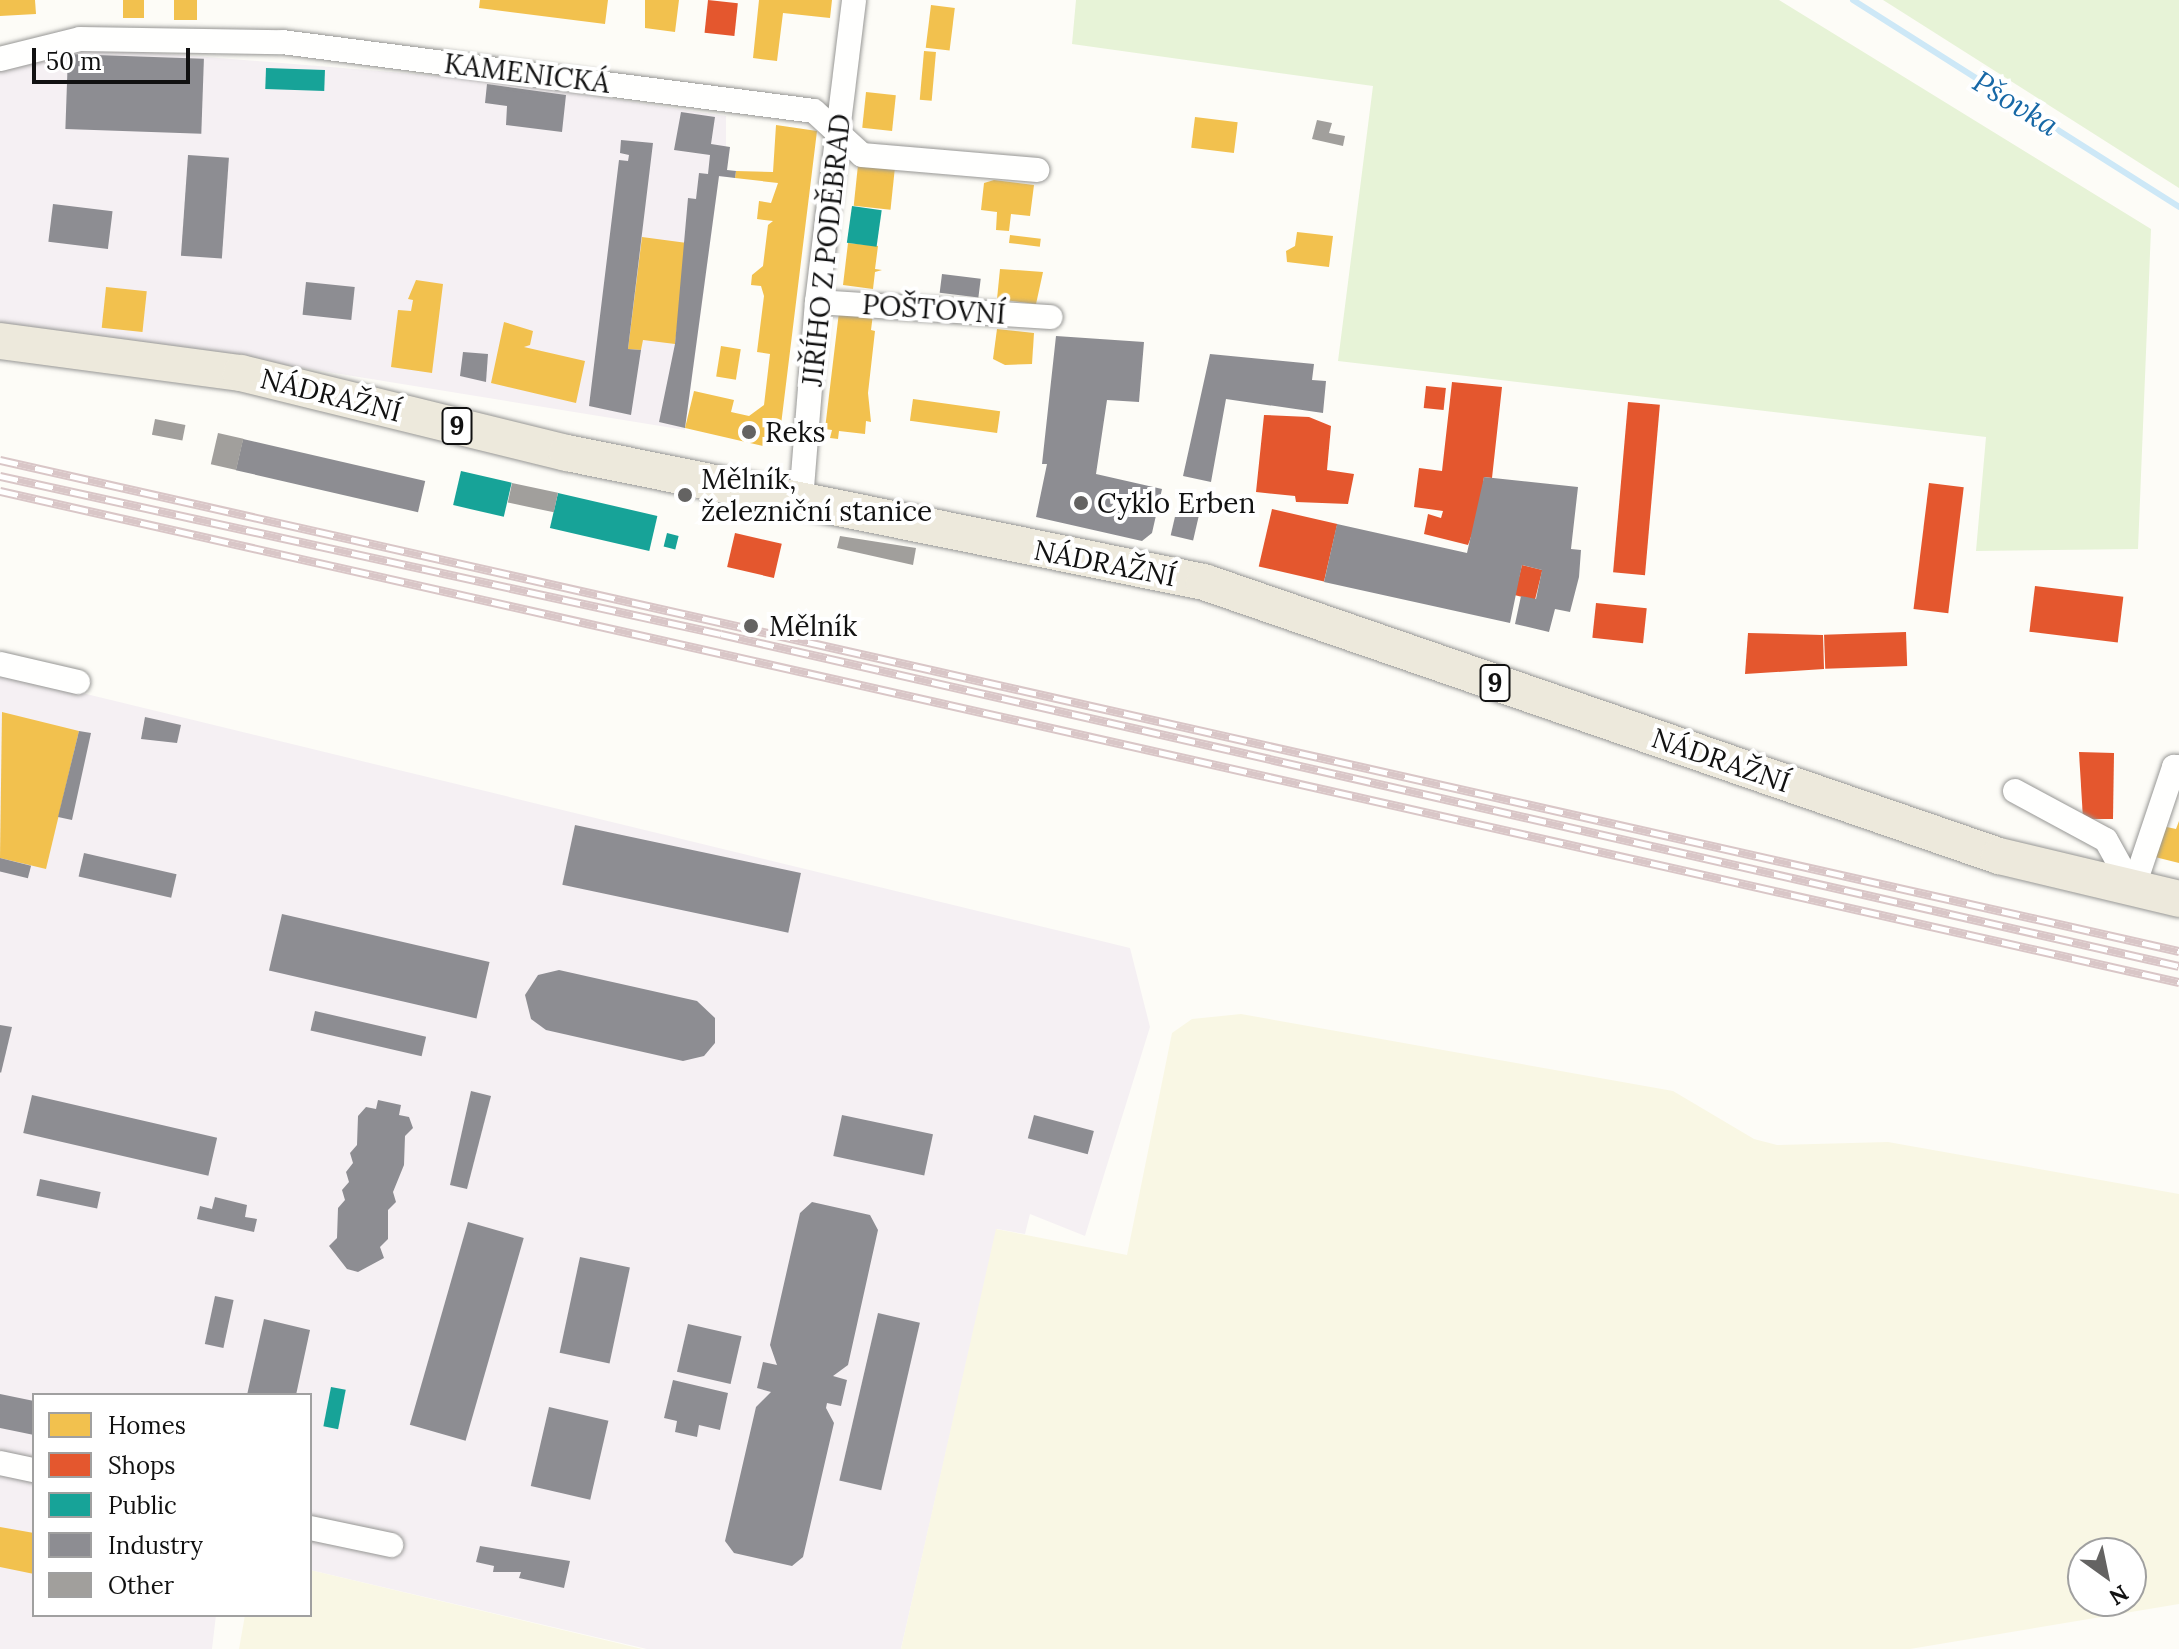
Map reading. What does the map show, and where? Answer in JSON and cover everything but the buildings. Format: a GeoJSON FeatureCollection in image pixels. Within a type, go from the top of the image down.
{"type":"FeatureCollection","features":[{"type":"Feature","properties":{"kind":"main road","name":"NÁDRAŽNÍ"},"geometry":{"type":"LineString","coordinates":[[0,341],[241,373],[567,453],[1204,582],[1999,856],[2179,899]]}},
{"type":"Feature","properties":{"kind":"street","name":"JIŘÍHO Z PODĚBRAD"},"geometry":{"type":"LineString","coordinates":[[801,500],[817,302],[854,0]]}},
{"type":"Feature","properties":{"kind":"street","name":"KAMENICKÁ"},"geometry":{"type":"LineString","coordinates":[[0,59],[80,39],[282,42],[814,111],[862,155],[1037,170]]}},
{"type":"Feature","properties":{"kind":"street","name":"POŠTOVNÍ"},"geometry":{"type":"LineString","coordinates":[[817,302],[1051,317]]}},
{"type":"Feature","properties":{"kind":"street"},"geometry":{"type":"LineString","coordinates":[[0,664],[78,682]]}},
{"type":"Feature","properties":{"kind":"street"},"geometry":{"type":"LineString","coordinates":[[2133,889],[2174,767],[2179,767]]}},
{"type":"Feature","properties":{"kind":"street"},"geometry":{"type":"LineString","coordinates":[[2015,791],[2106,840],[2133,889]]}},
{"type":"Feature","properties":{"kind":"street"},"geometry":{"type":"LineString","coordinates":[[0,1463],[32,1470]]}},
{"type":"Feature","properties":{"kind":"street"},"geometry":{"type":"LineString","coordinates":[[312,1528],[391,1545]]}},
{"type":"Feature","properties":{"kind":"shaded area"},"geometry":{"type":"Polygon","coordinates":[[[72,46],[489,80],[726,116],[726,177],[719,177],[685,430],[167,346],[0,325],[0,64],[72,46]]]}},
{"type":"Feature","properties":{"kind":"shaded area"},"geometry":{"type":"Polygon","coordinates":[[[0,673],[1130,948],[1150,1027],[1085,1236],[1030,1214],[1025,1234],[997,1229],[901,1649],[647,1649],[312,1570],[312,1393],[32,1393],[32,1617],[216,1617],[212,1649],[0,1649],[0,673]]]}},
{"type":"Feature","properties":{"kind":"shaded area"},"geometry":{"type":"Polygon","coordinates":[[[1241,1014],[1673,1091],[1754,1139],[1777,1145],[1888,1142],[2179,1194],[2179,1604],[2147,1609],[2147,1537],[2067,1537],[2067,1617],[2101,1617],[1910,1649],[901,1649],[996,1229],[1127,1255],[1172,1033],[1192,1019],[1241,1014]]]}},
{"type":"Feature","properties":{"kind":"shaded area"},"geometry":{"type":"Polygon","coordinates":[[[312,1570],[642,1649],[239,1649],[245,1617],[312,1617],[312,1570]]]}},
{"type":"Feature","properties":{"kind":"green space"},"geometry":{"type":"Polygon","coordinates":[[[1076,0],[1779,0],[2151,229],[2138,549],[1976,551],[1986,437],[1338,361],[1373,86],[1072,44],[1076,0]]]}},
{"type":"Feature","properties":{"kind":"green space"},"geometry":{"type":"Polygon","coordinates":[[[1883,0],[2179,0],[2179,188],[1891,5],[1883,0]]]}},
{"type":"Feature","properties":{"kind":"waterway","name":"Pšovka"},"geometry":{"type":"LineString","coordinates":[[1853,0],[2179,207]]}},
{"type":"Feature","properties":{"kind":"railway"},"geometry":{"type":"LineString","coordinates":[[0,460],[2179,951]]}},
{"type":"Feature","properties":{"kind":"railway"},"geometry":{"type":"LineString","coordinates":[[0,476],[721,634],[2179,966]]}},
{"type":"Feature","properties":{"kind":"railway"},"geometry":{"type":"LineString","coordinates":[[0,491],[2179,982]]}},
{"type":"Feature","properties":{"kind":"place","name":"Reks"},"geometry":{"type":"Point","coordinates":[749,432]}},
{"type":"Feature","properties":{"kind":"place","name":"Mělník, železniční stanice"},"geometry":{"type":"Point","coordinates":[685,495]}},
{"type":"Feature","properties":{"kind":"place","name":"Cyklo Erben"},"geometry":{"type":"Point","coordinates":[1081,503]}},
{"type":"Feature","properties":{"kind":"place","name":"Mělník"},"geometry":{"type":"Point","coordinates":[751,626]}}]}
